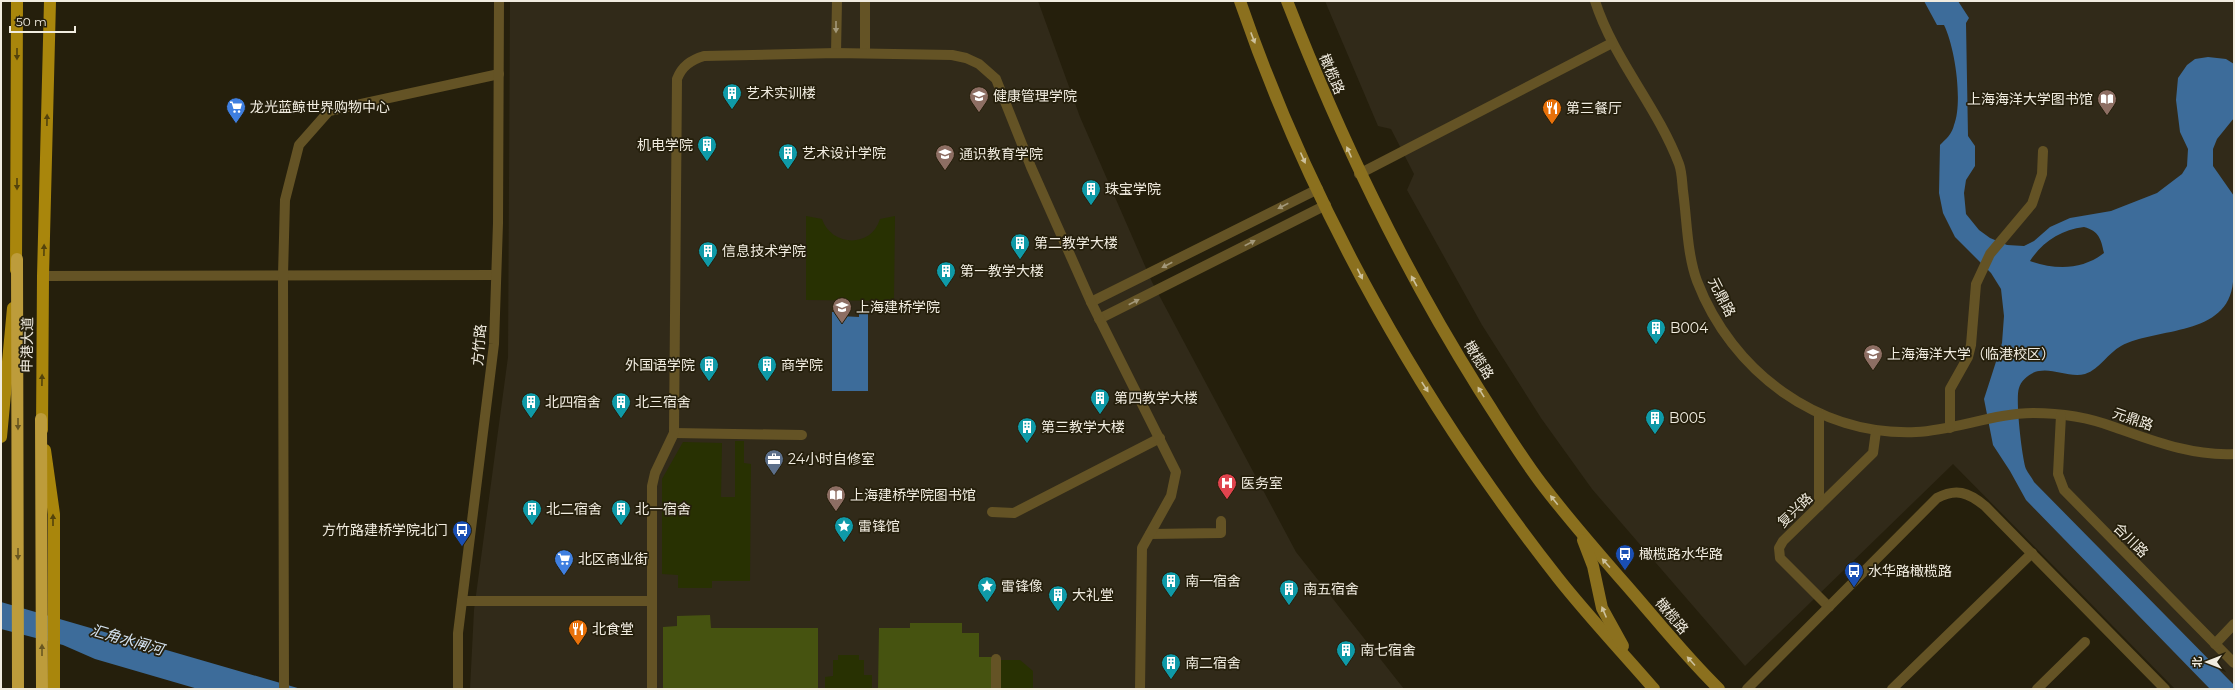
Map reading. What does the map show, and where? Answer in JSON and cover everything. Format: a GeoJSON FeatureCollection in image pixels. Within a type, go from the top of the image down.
{"type":"FeatureCollection","features":[{"type":"Feature","properties":{"kind":"highway"},"geometry":{"type":"LineString","coordinates":[[17,259],[18,689]]}},
{"type":"Feature","properties":{"kind":"highway"},"geometry":{"type":"LineString","coordinates":[[41,419],[42,689]]}},
{"type":"Feature","properties":{"kind":"main road","name":"申港大道"},"geometry":{"type":"LineString","coordinates":[[1,437],[17,259],[17,1]]}},
{"type":"Feature","properties":{"kind":"main road","name":"申港大道"},"geometry":{"type":"LineString","coordinates":[[50,1],[41,419],[54,514],[54,689]]}},
{"type":"Feature","properties":{"kind":"main road"},"geometry":{"type":"LineString","coordinates":[[1240,1],[1276,97],[1318,189],[1363,282],[1408,361],[1465,449],[1557,577],[1654,689]]}},
{"type":"Feature","properties":{"kind":"main road","name":"橄榄路"},"geometry":{"type":"LineString","coordinates":[[1287,1],[1313,68],[1359,174],[1396,248],[1441,329],[1540,482],[1678,647],[1718,689]]}},
{"type":"Feature","properties":{"kind":"main road"},"geometry":{"type":"LineString","coordinates":[[1579,530],[1593,566],[1602,608],[1637,670]]}},
{"type":"Feature","properties":{"kind":"street","name":"方竹路"},"geometry":{"type":"LineString","coordinates":[[458,689],[458,633],[494,344],[499,1]]}},
{"type":"Feature","properties":{"kind":"street"},"geometry":{"type":"LineString","coordinates":[[836,1],[836,53]]}},
{"type":"Feature","properties":{"kind":"street"},"geometry":{"type":"LineString","coordinates":[[865,53],[866,1]]}},
{"type":"Feature","properties":{"kind":"street","name":"元鼎路"},"geometry":{"type":"LineString","coordinates":[[1596,1],[1612,43],[1658,120],[1680,166],[1694,266],[1697,280],[1711,311],[1728,337],[1752,367],[1784,395],[1828,418],[1876,431],[1916,432],[1950,428],[2022,414],[2061,415],[2113,426],[2143,438],[2188,451],[2234,454]]}},
{"type":"Feature","properties":{"kind":"street"},"geometry":{"type":"LineString","coordinates":[[1359,174],[1612,43]]}},
{"type":"Feature","properties":{"kind":"street"},"geometry":{"type":"LineString","coordinates":[[652,689],[653,478],[674,433],[676,89],[680,72],[694,59],[704,56],[836,53],[952,55],[966,58],[979,64],[996,79],[1031,167],[1091,302],[1174,468],[1175,482],[1171,496],[1142,548],[1140,689]]}},
{"type":"Feature","properties":{"kind":"street"},"geometry":{"type":"LineString","coordinates":[[284,689],[283,275],[285,200],[299,145],[329,111],[499,74]]}},
{"type":"Feature","properties":{"kind":"street"},"geometry":{"type":"LineString","coordinates":[[1950,428],[1950,389],[1968,357],[1971,345],[1976,284],[1982,270],[2001,239],[2023,217],[2032,204],[2042,174],[2043,151]]}},
{"type":"Feature","properties":{"kind":"street"},"geometry":{"type":"LineString","coordinates":[[1091,302],[1318,189]]}},
{"type":"Feature","properties":{"kind":"street"},"geometry":{"type":"LineString","coordinates":[[1099,319],[1326,205]]}},
{"type":"Feature","properties":{"kind":"street"},"geometry":{"type":"LineString","coordinates":[[1152,272],[1160,288]]}},
{"type":"Feature","properties":{"kind":"street"},"geometry":{"type":"LineString","coordinates":[[43,276],[496,275]]}},
{"type":"Feature","properties":{"kind":"street"},"geometry":{"type":"LineString","coordinates":[[1819,414],[1819,506]]}},
{"type":"Feature","properties":{"kind":"street","name":"合川路"},"geometry":{"type":"LineString","coordinates":[[2061,415],[2058,474],[2064,490],[2234,663]]}},
{"type":"Feature","properties":{"kind":"street","name":"复兴路"},"geometry":{"type":"LineString","coordinates":[[1829,607],[1780,558],[1779,553],[1783,542],[1873,453],[1876,431]]}},
{"type":"Feature","properties":{"kind":"street"},"geometry":{"type":"LineString","coordinates":[[674,433],[802,435]]}},
{"type":"Feature","properties":{"kind":"street"},"geometry":{"type":"LineString","coordinates":[[992,512],[1014,513],[1160,438]]}},
{"type":"Feature","properties":{"kind":"street"},"geometry":{"type":"LineString","coordinates":[[1747,689],[1937,498],[1947,493],[1958,491],[1974,497],[2032,553],[2165,689]]}},
{"type":"Feature","properties":{"kind":"street"},"geometry":{"type":"LineString","coordinates":[[1150,534],[1221,533],[1221,521]]}},
{"type":"Feature","properties":{"kind":"street"},"geometry":{"type":"LineString","coordinates":[[1892,689],[2032,553]]}},
{"type":"Feature","properties":{"kind":"street"},"geometry":{"type":"LineString","coordinates":[[462,601],[652,601]]}},
{"type":"Feature","properties":{"kind":"street"},"geometry":{"type":"LineString","coordinates":[[2215,644],[2234,624]]}},
{"type":"Feature","properties":{"kind":"street"},"geometry":{"type":"LineString","coordinates":[[2037,689],[2086,642]]}},
{"type":"Feature","properties":{"kind":"street"},"geometry":{"type":"LineString","coordinates":[[996,659],[996,689]]}},
{"type":"Feature","properties":{"kind":"shaded area","name":"上海建桥学院"},"geometry":{"type":"Polygon","coordinates":[[[510,1],[1038,1],[1080,117],[1152,282],[1296,552],[1404,689],[470,689],[474,610],[508,357],[510,1]]]}},
{"type":"Feature","properties":{"kind":"shaded area","name":"上海海洋大学（临港校区）"},"geometry":{"type":"Polygon","coordinates":[[[1325,1],[2234,1],[2234,689],[2175,689],[1953,464],[1745,666],[1592,489],[1541,418],[1482,325],[1407,190],[1414,174],[1391,129],[1378,126],[1325,1]]]}},
{"type":"Feature","properties":{"kind":"green space"},"geometry":{"type":"Polygon","coordinates":[[[806,216],[822,219],[827,228],[834,235],[842,239],[851,240],[860,239],[868,235],[875,229],[880,219],[895,216],[894,301],[806,300],[806,216]]]}},
{"type":"Feature","properties":{"kind":"green space"},"geometry":{"type":"Polygon","coordinates":[[[735,441],[744,441],[744,463],[751,464],[750,581],[712,581],[712,588],[678,588],[678,575],[662,574],[662,479],[683,442],[722,443],[721,497],[735,497],[735,441]]]}},
{"type":"Feature","properties":{"kind":"green space"},"geometry":{"type":"Polygon","coordinates":[[[710,615],[711,628],[818,628],[818,689],[663,689],[663,627],[677,626],[677,616],[710,615]]]}},
{"type":"Feature","properties":{"kind":"green space"},"geometry":{"type":"Polygon","coordinates":[[[910,623],[962,623],[962,633],[979,633],[979,657],[993,657],[993,689],[878,689],[879,628],[910,628],[910,623]]]}},
{"type":"Feature","properties":{"kind":"green space"},"geometry":{"type":"Polygon","coordinates":[[[838,655],[859,655],[859,660],[864,660],[864,675],[872,675],[872,689],[825,689],[825,677],[833,676],[833,660],[838,660],[838,655]]]}},
{"type":"Feature","properties":{"kind":"green space"},"geometry":{"type":"Polygon","coordinates":[[[1001,660],[1020,660],[1033,671],[1033,689],[1001,689],[1001,660]]]}},
{"type":"Feature","properties":{"kind":"water"},"geometry":{"type":"Polygon","coordinates":[[[1924,1],[1958,1],[1969,18],[1966,23],[1968,136],[1975,146],[1975,166],[1966,180],[1964,193],[1966,214],[1979,230],[1990,238],[2007,245],[2024,246],[2034,241],[2050,227],[2070,218],[2111,211],[2157,193],[2182,174],[2187,166],[2188,149],[2180,132],[2176,100],[2178,78],[2187,65],[2195,59],[2208,57],[2226,59],[2234,64],[2234,118],[2217,139],[2213,149],[2213,166],[2234,196],[2233,282],[2228,300],[2218,313],[2189,328],[2136,340],[2121,346],[2100,365],[2085,374],[2073,375],[2044,370],[2033,373],[2024,379],[2020,385],[2018,403],[2024,463],[2034,482],[2234,685],[2234,689],[2210,689],[2026,500],[2010,471],[1993,445],[1984,399],[2002,343],[2004,316],[2001,289],[1991,273],[1955,237],[1943,213],[1939,193],[1940,145],[1953,128],[1957,115],[1958,89],[1954,60],[1948,35],[1944,25],[1937,25],[1924,1]],[[2084,227],[2060,234],[2047,242],[2030,261],[2049,266],[2068,267],[2087,263],[2096,259],[2104,253],[2102,244],[2096,233],[2084,227]]]}},
{"type":"Feature","properties":{"kind":"water"},"geometry":{"type":"Polygon","coordinates":[[[832,312],[840,312],[840,316],[859,317],[859,312],[868,312],[868,391],[832,391],[832,312]]]}},
{"type":"Feature","properties":{"kind":"water","name":"汇角水闸河"},"geometry":{"type":"Polygon","coordinates":[[[1,602],[301,689],[198,689],[95,659],[63,645],[1,629],[1,602]]]}},
{"type":"Feature","properties":{"kind":"place","name":"艺术实训楼"},"geometry":{"type":"Point","coordinates":[732,110]}},
{"type":"Feature","properties":{"kind":"place","name":"健康管理学院"},"geometry":{"type":"Point","coordinates":[979,113]}},
{"type":"Feature","properties":{"kind":"place","name":"上海海洋大学图书馆"},"geometry":{"type":"Point","coordinates":[2107,116]}},
{"type":"Feature","properties":{"kind":"place","name":"龙光蓝鲸世界购物中心"},"geometry":{"type":"Point","coordinates":[236,124]}},
{"type":"Feature","properties":{"kind":"place","name":"第三餐厅"},"geometry":{"type":"Point","coordinates":[1552,125]}},
{"type":"Feature","properties":{"kind":"place","name":"机电学院"},"geometry":{"type":"Point","coordinates":[707,162]}},
{"type":"Feature","properties":{"kind":"place","name":"艺术设计学院"},"geometry":{"type":"Point","coordinates":[788,170]}},
{"type":"Feature","properties":{"kind":"place","name":"通识教育学院"},"geometry":{"type":"Point","coordinates":[945,171]}},
{"type":"Feature","properties":{"kind":"place","name":"珠宝学院"},"geometry":{"type":"Point","coordinates":[1091,206]}},
{"type":"Feature","properties":{"kind":"place","name":"第二教学大楼"},"geometry":{"type":"Point","coordinates":[1020,260]}},
{"type":"Feature","properties":{"kind":"place","name":"信息技术学院"},"geometry":{"type":"Point","coordinates":[708,268]}},
{"type":"Feature","properties":{"kind":"place","name":"第一教学大楼"},"geometry":{"type":"Point","coordinates":[946,288]}},
{"type":"Feature","properties":{"kind":"place","name":"上海建桥学院"},"geometry":{"type":"Point","coordinates":[842,324]}},
{"type":"Feature","properties":{"kind":"place","name":"B004"},"geometry":{"type":"Point","coordinates":[1656,345]}},
{"type":"Feature","properties":{"kind":"place","name":"上海海洋大学（临港校区）"},"geometry":{"type":"Point","coordinates":[1873,371]}},
{"type":"Feature","properties":{"kind":"place","name":"外国语学院"},"geometry":{"type":"Point","coordinates":[709,382]}},
{"type":"Feature","properties":{"kind":"place","name":"商学院"},"geometry":{"type":"Point","coordinates":[767,382]}},
{"type":"Feature","properties":{"kind":"place","name":"第四教学大楼"},"geometry":{"type":"Point","coordinates":[1100,415]}},
{"type":"Feature","properties":{"kind":"place","name":"北四宿舍"},"geometry":{"type":"Point","coordinates":[531,419]}},
{"type":"Feature","properties":{"kind":"place","name":"北三宿舍"},"geometry":{"type":"Point","coordinates":[621,419]}},
{"type":"Feature","properties":{"kind":"place","name":"B005"},"geometry":{"type":"Point","coordinates":[1655,435]}},
{"type":"Feature","properties":{"kind":"place","name":"第三教学大楼"},"geometry":{"type":"Point","coordinates":[1027,444]}},
{"type":"Feature","properties":{"kind":"place","name":"24小时自修室"},"geometry":{"type":"Point","coordinates":[774,476]}},
{"type":"Feature","properties":{"kind":"place","name":"医务室"},"geometry":{"type":"Point","coordinates":[1227,500]}},
{"type":"Feature","properties":{"kind":"place","name":"上海建桥学院图书馆"},"geometry":{"type":"Point","coordinates":[836,512]}},
{"type":"Feature","properties":{"kind":"place","name":"北二宿舍"},"geometry":{"type":"Point","coordinates":[532,526]}},
{"type":"Feature","properties":{"kind":"place","name":"北一宿舍"},"geometry":{"type":"Point","coordinates":[621,526]}},
{"type":"Feature","properties":{"kind":"place","name":"雷锋馆"},"geometry":{"type":"Point","coordinates":[844,543]}},
{"type":"Feature","properties":{"kind":"place","name":"方竹路建桥学院北门"},"geometry":{"type":"Point","coordinates":[462,547]}},
{"type":"Feature","properties":{"kind":"place","name":"橄榄路水华路"},"geometry":{"type":"Point","coordinates":[1625,571]}},
{"type":"Feature","properties":{"kind":"place","name":"北区商业街"},"geometry":{"type":"Point","coordinates":[564,576]}},
{"type":"Feature","properties":{"kind":"place","name":"水华路橄榄路"},"geometry":{"type":"Point","coordinates":[1854,588]}},
{"type":"Feature","properties":{"kind":"place","name":"南一宿舍"},"geometry":{"type":"Point","coordinates":[1171,598]}},
{"type":"Feature","properties":{"kind":"place","name":"雷锋像"},"geometry":{"type":"Point","coordinates":[987,603]}},
{"type":"Feature","properties":{"kind":"place","name":"南五宿舍"},"geometry":{"type":"Point","coordinates":[1289,606]}},
{"type":"Feature","properties":{"kind":"place","name":"大礼堂"},"geometry":{"type":"Point","coordinates":[1058,612]}},
{"type":"Feature","properties":{"kind":"place","name":"北食堂"},"geometry":{"type":"Point","coordinates":[578,646]}},
{"type":"Feature","properties":{"kind":"place","name":"南七宿舍"},"geometry":{"type":"Point","coordinates":[1346,667]}},
{"type":"Feature","properties":{"kind":"place","name":"南二宿舍"},"geometry":{"type":"Point","coordinates":[1171,680]}}]}
